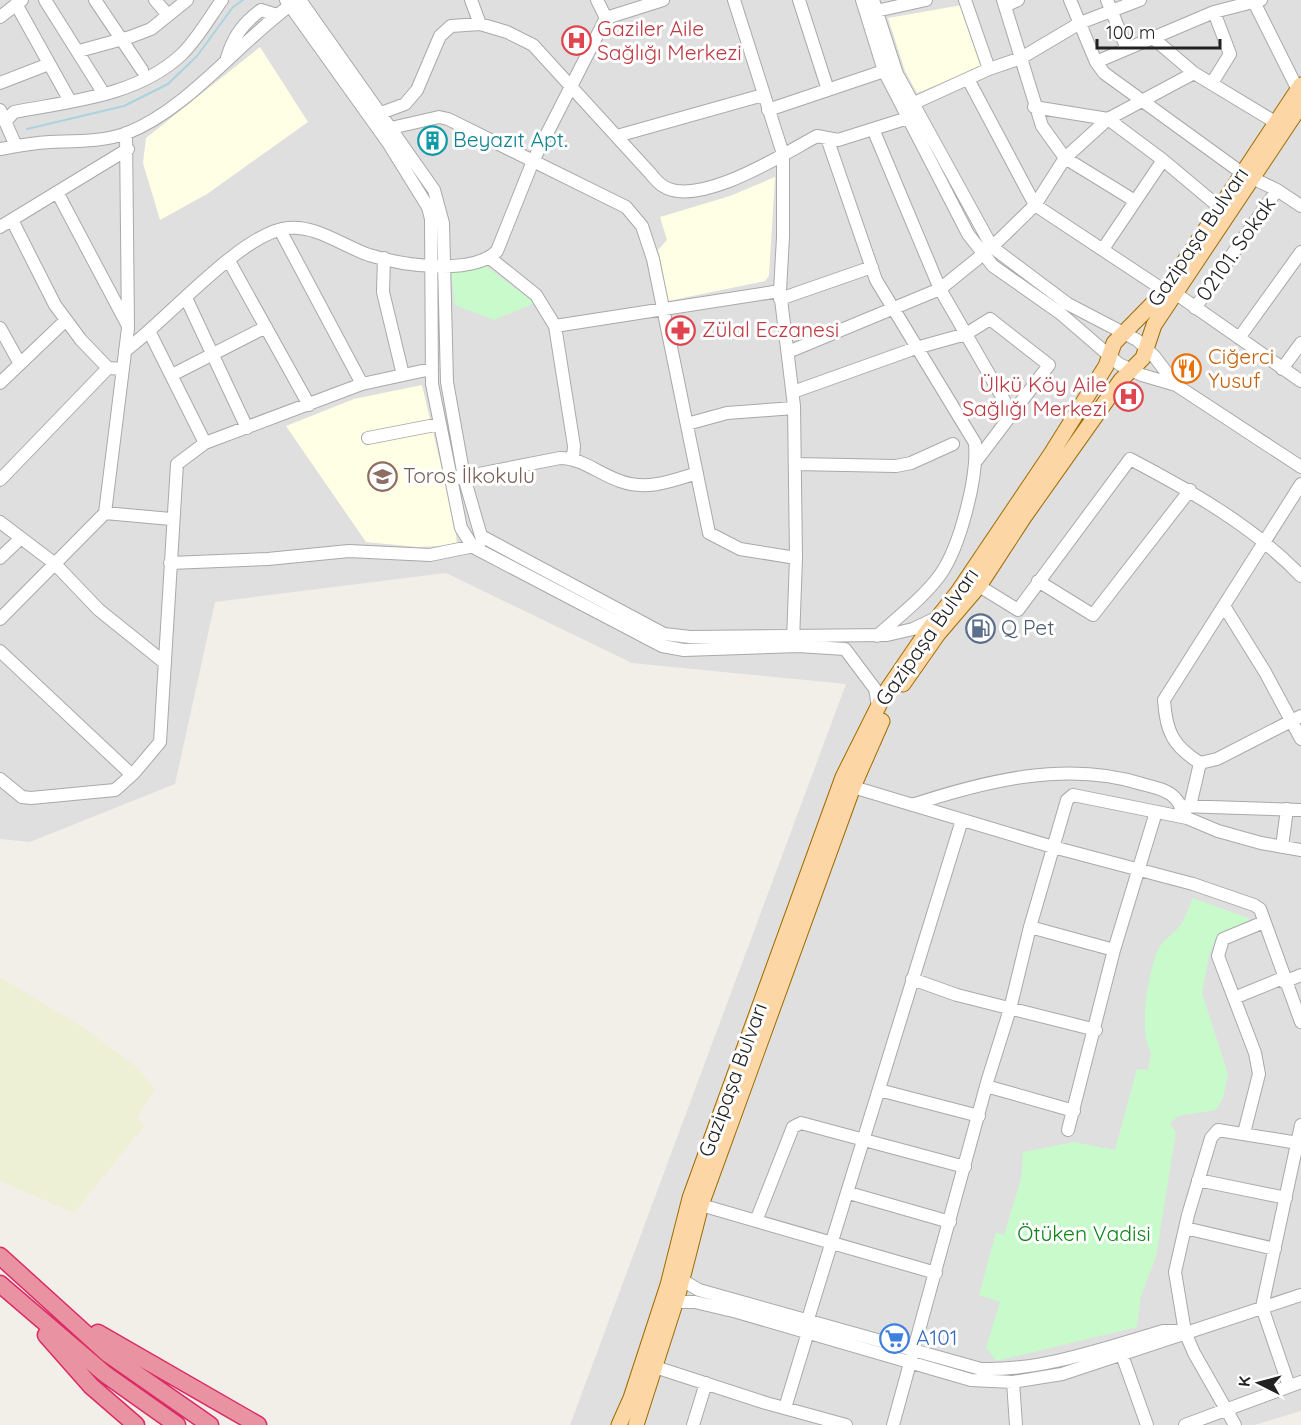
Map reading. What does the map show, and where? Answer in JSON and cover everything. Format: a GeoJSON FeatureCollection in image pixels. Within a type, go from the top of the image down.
{"type":"FeatureCollection","features":[{"type":"Feature","properties":{"kind":"highway"},"geometry":{"type":"LineString","coordinates":[[0,1256],[108,1354],[210,1425]]}},
{"type":"Feature","properties":{"kind":"highway"},"geometry":{"type":"LineString","coordinates":[[1,1284],[91,1386],[136,1425]]}},
{"type":"Feature","properties":{"kind":"highway"},"geometry":{"type":"LineString","coordinates":[[1,1284],[105,1374],[177,1425]]}},
{"type":"Feature","properties":{"kind":"highway"},"geometry":{"type":"LineString","coordinates":[[34,1289],[112,1343],[258,1425]]}},
{"type":"Feature","properties":{"kind":"main road","name":"Gazipaşa Bulvarı"},"geometry":{"type":"LineString","coordinates":[[636,1425],[682,1280],[701,1205],[853,787],[892,701],[938,634],[979,586],[1024,517],[1129,369],[1143,358],[1154,325],[1170,292],[1219,207],[1248,176],[1275,122],[1300,93]]}},
{"type":"Feature","properties":{"kind":"main road","name":"Gazipaşa Bulvarı"},"geometry":{"type":"LineString","coordinates":[[619,1425],[668,1285],[690,1198],[843,777],[878,706],[1032,483],[1096,383],[1114,343],[1170,292],[1248,176],[1300,93]]}},
{"type":"Feature","properties":{"kind":"street"},"geometry":{"type":"LineString","coordinates":[[45,0],[104,94]]}},
{"type":"Feature","properties":{"kind":"street"},"geometry":{"type":"LineString","coordinates":[[95,0],[142,70]]}},
{"type":"Feature","properties":{"kind":"street"},"geometry":{"type":"LineString","coordinates":[[155,0],[168,15]]}},
{"type":"Feature","properties":{"kind":"street"},"geometry":{"type":"LineString","coordinates":[[79,51],[123,40],[151,28],[187,0]]}},
{"type":"Feature","properties":{"kind":"street"},"geometry":{"type":"LineString","coordinates":[[5,122],[14,112],[104,94],[162,71],[183,53],[222,0]]}},
{"type":"Feature","properties":{"kind":"street"},"geometry":{"type":"LineString","coordinates":[[471,0],[480,24]]}},
{"type":"Feature","properties":{"kind":"street"},"geometry":{"type":"LineString","coordinates":[[597,0],[606,18]]}},
{"type":"Feature","properties":{"kind":"street"},"geometry":{"type":"LineString","coordinates":[[126,351],[150,333],[229,261],[260,237],[280,230],[305,228],[371,255],[438,266],[462,265],[490,258],[497,250],[532,161],[606,18],[663,0]]}},
{"type":"Feature","properties":{"kind":"street"},"geometry":{"type":"LineString","coordinates":[[734,0],[783,153],[780,295],[794,408],[796,558],[793,640]]}},
{"type":"Feature","properties":{"kind":"street"},"geometry":{"type":"LineString","coordinates":[[799,0],[828,90]]}},
{"type":"Feature","properties":{"kind":"street"},"geometry":{"type":"LineString","coordinates":[[862,0],[884,71],[968,234],[982,255],[1129,369],[1176,385],[1301,467]]}},
{"type":"Feature","properties":{"kind":"street"},"geometry":{"type":"LineString","coordinates":[[922,0],[875,6],[897,74],[993,247],[1068,304],[1137,340],[1176,385]]}},
{"type":"Feature","properties":{"kind":"street"},"geometry":{"type":"LineString","coordinates":[[965,0],[989,69]]}},
{"type":"Feature","properties":{"kind":"street"},"geometry":{"type":"LineString","coordinates":[[1018,0],[1004,3],[1034,107],[1042,126],[1065,158],[1135,201]]}},
{"type":"Feature","properties":{"kind":"street"},"geometry":{"type":"LineString","coordinates":[[1070,0],[1096,62],[1104,73],[1248,176],[1277,190],[1301,206]]}},
{"type":"Feature","properties":{"kind":"street"},"geometry":{"type":"LineString","coordinates":[[912,104],[989,69],[1021,58],[1109,6],[1140,0]]}},
{"type":"Feature","properties":{"kind":"street"},"geometry":{"type":"LineString","coordinates":[[0,149],[84,141],[126,133],[162,113],[198,86],[294,1]]}},
{"type":"Feature","properties":{"kind":"street"},"geometry":{"type":"LineString","coordinates":[[294,1],[381,113],[434,190],[443,223],[431,369],[461,528],[473,548],[662,645],[684,650],[793,640],[877,636],[913,629],[937,618]]}},
{"type":"Feature","properties":{"kind":"street"},"geometry":{"type":"LineString","coordinates":[[294,1],[428,207],[438,266],[445,362],[464,477],[481,536],[664,634],[793,640],[845,649],[875,689],[878,706]]}},
{"type":"Feature","properties":{"kind":"street"},"geometry":{"type":"LineString","coordinates":[[1096,62],[1214,12],[1256,1],[1300,93]]}},
{"type":"Feature","properties":{"kind":"street"},"geometry":{"type":"LineString","coordinates":[[0,17],[19,2],[70,101]]}},
{"type":"Feature","properties":{"kind":"street"},"geometry":{"type":"LineString","coordinates":[[1109,6],[1127,49]]}},
{"type":"Feature","properties":{"kind":"street"},"geometry":{"type":"LineString","coordinates":[[1212,83],[1230,54],[1214,12]]}},
{"type":"Feature","properties":{"kind":"street"},"geometry":{"type":"LineString","coordinates":[[381,113],[405,104],[417,90],[440,36],[451,26],[480,24],[507,32],[533,45],[663,186],[679,191],[697,191],[762,166],[817,135],[838,140],[908,118]]}},
{"type":"Feature","properties":{"kind":"street"},"geometry":{"type":"LineString","coordinates":[[1153,38],[1194,73],[1275,122]]}},
{"type":"Feature","properties":{"kind":"street"},"geometry":{"type":"LineString","coordinates":[[0,82],[49,64]]}},
{"type":"Feature","properties":{"kind":"street"},"geometry":{"type":"LineString","coordinates":[[768,110],[884,71]]}},
{"type":"Feature","properties":{"kind":"street"},"geometry":{"type":"LineString","coordinates":[[993,247],[1035,206],[1065,158],[1108,119],[1194,73]]}},
{"type":"Feature","properties":{"kind":"street"},"geometry":{"type":"LineString","coordinates":[[968,79],[1035,206],[1195,308],[1301,381]]}},
{"type":"Feature","properties":{"kind":"street"},"geometry":{"type":"LineString","coordinates":[[617,136],[763,95]]}},
{"type":"Feature","properties":{"kind":"street"},"geometry":{"type":"LineString","coordinates":[[1034,107],[1108,119],[1163,160],[1219,207]]}},
{"type":"Feature","properties":{"kind":"street"},"geometry":{"type":"LineString","coordinates":[[0,110],[16,146]]}},
{"type":"Feature","properties":{"kind":"street"},"geometry":{"type":"LineString","coordinates":[[391,128],[439,117],[626,207],[642,226],[653,259],[709,533],[740,549],[796,558]]}},
{"type":"Feature","properties":{"kind":"street"},"geometry":{"type":"LineString","coordinates":[[873,129],[940,289],[1012,414]]}},
{"type":"Feature","properties":{"kind":"street"},"geometry":{"type":"LineString","coordinates":[[0,620],[105,513],[128,328],[128,148],[126,133]]}},
{"type":"Feature","properties":{"kind":"street"},"geometry":{"type":"LineString","coordinates":[[827,138],[872,267],[893,309],[975,443],[977,460],[969,501],[952,550],[940,574],[877,636]]}},
{"type":"Feature","properties":{"kind":"street"},"geometry":{"type":"LineString","coordinates":[[0,227],[128,148]]}},
{"type":"Feature","properties":{"kind":"street"},"geometry":{"type":"LineString","coordinates":[[1103,249],[1163,160]]}},
{"type":"Feature","properties":{"kind":"street","name":"02101. Sokak"},"geometry":{"type":"LineString","coordinates":[[1195,308],[1277,190]]}},
{"type":"Feature","properties":{"kind":"street"},"geometry":{"type":"LineString","coordinates":[[57,192],[128,328]]}},
{"type":"Feature","properties":{"kind":"street"},"geometry":{"type":"LineString","coordinates":[[12,219],[55,305],[66,320],[108,368],[123,369]]}},
{"type":"Feature","properties":{"kind":"street"},"geometry":{"type":"LineString","coordinates":[[280,230],[362,384]]}},
{"type":"Feature","properties":{"kind":"street"},"geometry":{"type":"LineString","coordinates":[[1239,339],[1301,252]]}},
{"type":"Feature","properties":{"kind":"street"},"geometry":{"type":"LineString","coordinates":[[788,351],[940,289],[982,255]]}},
{"type":"Feature","properties":{"kind":"street"},"geometry":{"type":"LineString","coordinates":[[384,258],[383,292],[403,375]]}},
{"type":"Feature","properties":{"kind":"street"},"geometry":{"type":"LineString","coordinates":[[490,258],[536,295],[555,326],[574,446],[573,458]]}},
{"type":"Feature","properties":{"kind":"street"},"geometry":{"type":"LineString","coordinates":[[229,261],[309,405]]}},
{"type":"Feature","properties":{"kind":"street"},"geometry":{"type":"LineString","coordinates":[[555,326],[780,295],[872,267]]}},
{"type":"Feature","properties":{"kind":"street"},"geometry":{"type":"LineString","coordinates":[[186,298],[247,428]]}},
{"type":"Feature","properties":{"kind":"street"},"geometry":{"type":"LineString","coordinates":[[793,392],[916,348],[966,334],[990,319],[1049,365],[977,460]]}},
{"type":"Feature","properties":{"kind":"street"},"geometry":{"type":"LineString","coordinates":[[0,383],[19,362],[66,320]]}},
{"type":"Feature","properties":{"kind":"street"},"geometry":{"type":"LineString","coordinates":[[172,375],[266,327]]}},
{"type":"Feature","properties":{"kind":"street"},"geometry":{"type":"LineString","coordinates":[[0,328],[19,362]]}},
{"type":"Feature","properties":{"kind":"street"},"geometry":{"type":"LineString","coordinates":[[150,333],[205,442]]}},
{"type":"Feature","properties":{"kind":"street"},"geometry":{"type":"LineString","coordinates":[[1282,369],[1301,343]]}},
{"type":"Feature","properties":{"kind":"street"},"geometry":{"type":"LineString","coordinates":[[0,480],[108,368]]}},
{"type":"Feature","properties":{"kind":"street"},"geometry":{"type":"LineString","coordinates":[[0,780],[22,797],[31,798],[115,790],[132,775],[160,742],[171,563],[171,519],[177,464],[205,442],[362,384],[431,369]]}},
{"type":"Feature","properties":{"kind":"street"},"geometry":{"type":"LineString","coordinates":[[687,424],[727,413],[794,408]]}},
{"type":"Feature","properties":{"kind":"street"},"geometry":{"type":"LineString","coordinates":[[368,438],[440,424]]}},
{"type":"Feature","properties":{"kind":"street"},"geometry":{"type":"LineString","coordinates":[[795,464],[896,466],[911,463],[953,444]]}},
{"type":"Feature","properties":{"kind":"street"},"geometry":{"type":"LineString","coordinates":[[451,480],[573,458],[621,482],[641,486],[665,483],[697,473]]}},
{"type":"Feature","properties":{"kind":"street"},"geometry":{"type":"LineString","coordinates":[[979,586],[1018,610],[1038,580],[1130,459],[1190,490],[1266,544],[1301,576]]}},
{"type":"Feature","properties":{"kind":"street"},"geometry":{"type":"LineString","coordinates":[[1296,719],[1217,759],[1200,763],[1181,751],[1174,741],[1165,722],[1164,700],[1266,544],[1301,484]]}},
{"type":"Feature","properties":{"kind":"street"},"geometry":{"type":"LineString","coordinates":[[1038,580],[1093,615],[1190,490]]}},
{"type":"Feature","properties":{"kind":"street"},"geometry":{"type":"LineString","coordinates":[[105,513],[171,519]]}},
{"type":"Feature","properties":{"kind":"street"},"geometry":{"type":"LineString","coordinates":[[0,522],[54,563],[99,610],[165,663]]}},
{"type":"Feature","properties":{"kind":"street"},"geometry":{"type":"LineString","coordinates":[[0,558],[21,538]]}},
{"type":"Feature","properties":{"kind":"street"},"geometry":{"type":"LineString","coordinates":[[171,563],[268,559],[349,551],[430,555],[473,548],[489,541]]}},
{"type":"Feature","properties":{"kind":"street"},"geometry":{"type":"LineString","coordinates":[[1224,606],[1296,719],[1301,739]]}},
{"type":"Feature","properties":{"kind":"street"},"geometry":{"type":"LineString","coordinates":[[0,651],[132,775]]}},
{"type":"Feature","properties":{"kind":"street"},"geometry":{"type":"LineString","coordinates":[[1186,810],[1200,763]]}},
{"type":"Feature","properties":{"kind":"street"},"geometry":{"type":"LineString","coordinates":[[912,805],[953,791],[1013,778],[1066,773],[1125,778],[1164,791],[1175,798],[1186,810],[1218,831],[1300,851]]}},
{"type":"Feature","properties":{"kind":"street"},"geometry":{"type":"LineString","coordinates":[[853,787],[1053,847],[1193,884],[1254,905],[1260,909],[1301,1022]]}},
{"type":"Feature","properties":{"kind":"street"},"geometry":{"type":"LineString","coordinates":[[893,1425],[1067,800],[1073,795],[1156,812],[1301,810]]}},
{"type":"Feature","properties":{"kind":"street"},"geometry":{"type":"LineString","coordinates":[[1282,847],[1287,809]]}},
{"type":"Feature","properties":{"kind":"street"},"geometry":{"type":"LineString","coordinates":[[1068,1130],[1096,1030],[1114,950],[1156,812]]}},
{"type":"Feature","properties":{"kind":"street"},"geometry":{"type":"LineString","coordinates":[[784,1408],[962,819]]}},
{"type":"Feature","properties":{"kind":"street"},"geometry":{"type":"LineString","coordinates":[[1244,1133],[1259,1074],[1255,1053],[1218,956],[1223,939],[1264,922]]}},
{"type":"Feature","properties":{"kind":"street"},"geometry":{"type":"LineString","coordinates":[[1030,927],[1114,950]]}},
{"type":"Feature","properties":{"kind":"street"},"geometry":{"type":"LineString","coordinates":[[1234,998],[1301,975]]}},
{"type":"Feature","properties":{"kind":"street"},"geometry":{"type":"LineString","coordinates":[[912,979],[957,995],[1096,1030]]}},
{"type":"Feature","properties":{"kind":"street"},"geometry":{"type":"LineString","coordinates":[[986,1086],[1074,1111]]}},
{"type":"Feature","properties":{"kind":"street"},"geometry":{"type":"LineString","coordinates":[[879,1090],[979,1116]]}},
{"type":"Feature","properties":{"kind":"street"},"geometry":{"type":"LineString","coordinates":[[756,1221],[793,1127],[801,1123],[965,1167]]}},
{"type":"Feature","properties":{"kind":"street"},"geometry":{"type":"LineString","coordinates":[[1185,1425],[1295,1384],[1262,1306],[1301,1125]]}},
{"type":"Feature","properties":{"kind":"street"},"geometry":{"type":"LineString","coordinates":[[1235,1425],[1185,1332],[1175,1272],[1198,1180],[1211,1138],[1218,1130],[1298,1143]]}},
{"type":"Feature","properties":{"kind":"street"},"geometry":{"type":"LineString","coordinates":[[1198,1180],[1286,1198]]}},
{"type":"Feature","properties":{"kind":"street"},"geometry":{"type":"LineString","coordinates":[[849,1193],[950,1222]]}},
{"type":"Feature","properties":{"kind":"street"},"geometry":{"type":"LineString","coordinates":[[701,1205],[936,1273]]}},
{"type":"Feature","properties":{"kind":"street"},"geometry":{"type":"LineString","coordinates":[[1185,1228],[1275,1249]]}},
{"type":"Feature","properties":{"kind":"street"},"geometry":{"type":"LineString","coordinates":[[682,1280],[699,1290],[808,1325],[910,1364],[971,1380],[1013,1382],[1062,1374],[1301,1295]]}},
{"type":"Feature","properties":{"kind":"street"},"geometry":{"type":"LineString","coordinates":[[675,1302],[695,1302],[808,1325],[914,1350],[981,1369],[1010,1370],[1057,1360],[1164,1331],[1185,1332]]}},
{"type":"Feature","properties":{"kind":"street"},"geometry":{"type":"LineString","coordinates":[[1122,1354],[1147,1425]]}},
{"type":"Feature","properties":{"kind":"street"},"geometry":{"type":"LineString","coordinates":[[655,1367],[846,1425]]}},
{"type":"Feature","properties":{"kind":"street"},"geometry":{"type":"LineString","coordinates":[[1013,1382],[1016,1425]]}},
{"type":"Feature","properties":{"kind":"street"},"geometry":{"type":"LineString","coordinates":[[693,1425],[706,1383]]}},
{"type":"Feature","properties":{"kind":"shaded area"},"geometry":{"type":"Polygon","coordinates":[[[0,0],[1301,0],[1301,1411],[1254,1425],[570,1425],[846,684],[632,663],[446,573],[215,602],[175,784],[30,842],[0,839],[0,0]]]}},
{"type":"Feature","properties":{"kind":"shaded area"},"geometry":{"type":"Polygon","coordinates":[[[962,5],[983,66],[917,93],[905,71],[888,18],[962,5]]]}},
{"type":"Feature","properties":{"kind":"shaded area"},"geometry":{"type":"Polygon","coordinates":[[[260,47],[308,122],[207,194],[160,220],[143,163],[146,138],[260,47]]]}},
{"type":"Feature","properties":{"kind":"shaded area"},"geometry":{"type":"Polygon","coordinates":[[[775,177],[769,276],[765,281],[668,301],[658,250],[667,240],[660,217],[730,196],[775,177]]]}},
{"type":"Feature","properties":{"kind":"shaded area","name":"Toros İlkokulu"},"geometry":{"type":"Polygon","coordinates":[[[422,385],[455,525],[457,545],[418,547],[366,542],[286,426],[354,399],[422,385]]]}},
{"type":"Feature","properties":{"kind":"shaded area"},"geometry":{"type":"Polygon","coordinates":[[[0,977],[84,1028],[135,1066],[155,1089],[137,1118],[144,1126],[74,1213],[0,1181],[0,977]]]}},
{"type":"Feature","properties":{"kind":"green space"},"geometry":{"type":"Polygon","coordinates":[[[483,264],[535,303],[494,320],[455,305],[451,271],[483,264]]]}},
{"type":"Feature","properties":{"kind":"green space","name":"Ötüken Vadisi"},"geometry":{"type":"Polygon","coordinates":[[[1193,898],[1251,919],[1216,937],[1209,956],[1202,993],[1228,1074],[1223,1098],[1216,1110],[1178,1116],[1170,1124],[1176,1132],[1156,1257],[1141,1296],[1137,1327],[996,1361],[986,1347],[1000,1302],[979,1295],[996,1232],[1004,1235],[1021,1179],[1023,1152],[1074,1142],[1115,1150],[1137,1069],[1148,1070],[1151,1052],[1145,1031],[1146,1003],[1157,952],[1183,921],[1193,898]]]}},
{"type":"Feature","properties":{"kind":"waterway"},"geometry":{"type":"LineString","coordinates":[[27,129],[124,106],[168,84],[197,56],[233,7],[243,0]]}},
{"type":"Feature","properties":{"kind":"place","name":"Gaziler Aile Sağlığı Merkezi"},"geometry":{"type":"Point","coordinates":[576,41]}},
{"type":"Feature","properties":{"kind":"place","name":"Beyazıt Apt."},"geometry":{"type":"Point","coordinates":[432,140]}},
{"type":"Feature","properties":{"kind":"place","name":"Zülal Eczanesi"},"geometry":{"type":"Point","coordinates":[681,330]}},
{"type":"Feature","properties":{"kind":"place","name":"Ciğerci Yusuf"},"geometry":{"type":"Point","coordinates":[1187,369]}},
{"type":"Feature","properties":{"kind":"place","name":"Ülkü Köy Aile Sağlığı Merkezi"},"geometry":{"type":"Point","coordinates":[1128,397]}},
{"type":"Feature","properties":{"kind":"place","name":"Toros İlkokulu"},"geometry":{"type":"Point","coordinates":[382,476]}},
{"type":"Feature","properties":{"kind":"place","name":"Q Pet"},"geometry":{"type":"Point","coordinates":[980,628]}},
{"type":"Feature","properties":{"kind":"place","name":"A101"},"geometry":{"type":"Point","coordinates":[895,1338]}}]}
